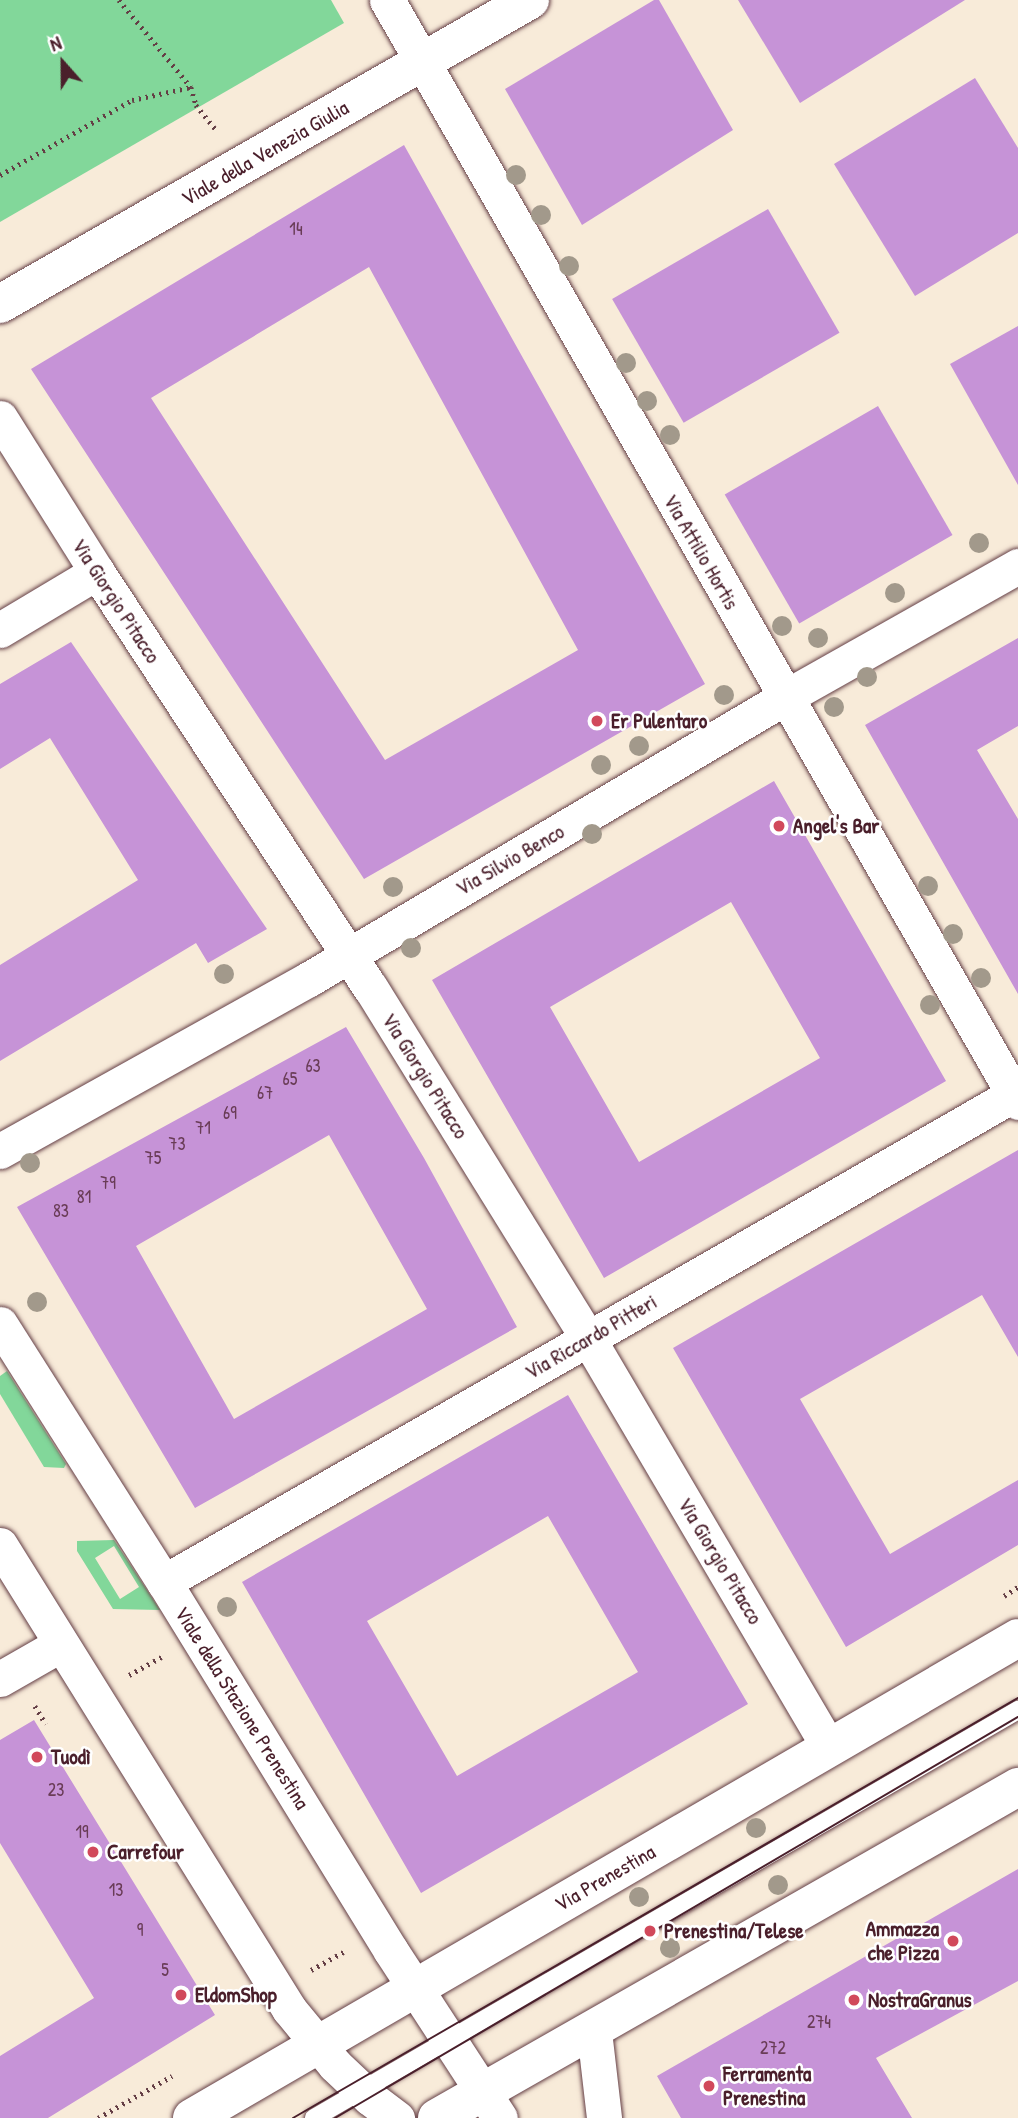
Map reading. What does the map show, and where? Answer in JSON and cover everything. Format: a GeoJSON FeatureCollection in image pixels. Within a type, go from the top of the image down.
{"type":"FeatureCollection","features":[{"type":"Feature","properties":{"kind":"main road","name":"Viale della Venezia Giulia"},"geometry":{"type":"LineString","coordinates":[[0,304],[530,0]]}},
{"type":"Feature","properties":{"kind":"main road","name":"Via Prenestina"},"geometry":{"type":"LineString","coordinates":[[192,2118],[1018,1638]]}},
{"type":"Feature","properties":{"kind":"main road"},"geometry":{"type":"LineString","coordinates":[[437,2118],[491,2105],[594,2031],[1018,1787]]}},
{"type":"Feature","properties":{"kind":"street","name":"Via Attilio Hortis"},"geometry":{"type":"LineString","coordinates":[[387,0],[784,698],[1017,1096]]}},
{"type":"Feature","properties":{"kind":"street","name":"Via Giorgio Pitacco"},"geometry":{"type":"LineString","coordinates":[[0,418],[97,572],[350,956],[589,1340],[829,1747]]}},
{"type":"Feature","properties":{"kind":"street","name":"Via Silvio Benco"},"geometry":{"type":"LineString","coordinates":[[0,1151],[350,956],[784,698],[1018,566]]}},
{"type":"Feature","properties":{"kind":"street"},"geometry":{"type":"LineString","coordinates":[[0,630],[97,572]]}},
{"type":"Feature","properties":{"kind":"street","name":"Via Riccardo Pitteri"},"geometry":{"type":"LineString","coordinates":[[164,1582],[1017,1096]]}},
{"type":"Feature","properties":{"kind":"street","name":"Viale della Stazione Prenestina"},"geometry":{"type":"LineString","coordinates":[[0,1324],[491,2105]]}},
{"type":"Feature","properties":{"kind":"street"},"geometry":{"type":"LineString","coordinates":[[0,1545],[289,2009],[316,2045],[361,2090],[397,2118]]}},
{"type":"Feature","properties":{"kind":"street"},"geometry":{"type":"LineString","coordinates":[[0,1679],[61,1644]]}},
{"type":"Feature","properties":{"kind":"street"},"geometry":{"type":"LineString","coordinates":[[594,2031],[599,2097],[604,2118]]}},
{"type":"Feature","properties":{"kind":"lane"},"geometry":{"type":"LineString","coordinates":[[314,2118],[1018,1710]]}},
{"type":"Feature","properties":{"kind":"path"},"geometry":{"type":"LineString","coordinates":[[120,0],[191,87],[196,104],[244,166]]}},
{"type":"Feature","properties":{"kind":"path"},"geometry":{"type":"LineString","coordinates":[[0,175],[132,100],[191,87]]}},
{"type":"Feature","properties":{"kind":"path"},"geometry":{"type":"LineString","coordinates":[[119,1681],[167,1654]]}},
{"type":"Feature","properties":{"kind":"path"},"geometry":{"type":"LineString","coordinates":[[23,1709],[34,1704],[46,1724]]}},
{"type":"Feature","properties":{"kind":"path"},"geometry":{"type":"LineString","coordinates":[[304,1974],[353,1947]]}},
{"type":"Feature","properties":{"kind":"green space"},"geometry":{"type":"Polygon","coordinates":[[[0,0],[331,0],[344,23],[0,222],[0,0]]]}},
{"type":"Feature","properties":{"kind":"green space"},"geometry":{"type":"Polygon","coordinates":[[[7,1371],[66,1464],[64,1468],[44,1467],[0,1394],[0,1376],[7,1371]]]}},
{"type":"Feature","properties":{"kind":"green space"},"geometry":{"type":"Polygon","coordinates":[[[114,1540],[160,1610],[113,1609],[77,1551],[77,1541],[114,1540]],[[114,1546],[95,1558],[120,1599],[139,1587],[114,1546]]]}},
{"type":"Feature","properties":{"kind":"building"},"geometry":{"type":"Polygon","coordinates":[[[654,0],[659,0],[733,130],[582,225],[505,89],[654,0]]]}},
{"type":"Feature","properties":{"kind":"building"},"geometry":{"type":"Polygon","coordinates":[[[738,0],[965,0],[800,103],[738,0]]]}},
{"type":"Feature","properties":{"kind":"building"},"geometry":{"type":"Polygon","coordinates":[[[975,78],[1018,148],[1018,233],[915,296],[834,164],[975,78]]]}},
{"type":"Feature","properties":{"kind":"building"},"geometry":{"type":"Polygon","coordinates":[[[404,145],[705,684],[364,879],[31,369],[404,145]],[[369,267],[151,398],[385,760],[578,650],[369,267]]]}},
{"type":"Feature","properties":{"kind":"building"},"geometry":{"type":"Polygon","coordinates":[[[768,209],[840,333],[684,423],[612,299],[768,209]]]}},
{"type":"Feature","properties":{"kind":"building"},"geometry":{"type":"Polygon","coordinates":[[[1018,326],[1018,485],[950,364],[1018,326]]]}},
{"type":"Feature","properties":{"kind":"building"},"geometry":{"type":"Polygon","coordinates":[[[878,406],[952,535],[799,624],[725,494],[878,406]]]}},
{"type":"Feature","properties":{"kind":"building"},"geometry":{"type":"Polygon","coordinates":[[[1018,638],[1018,726],[977,750],[1018,819],[1018,994],[865,725],[1018,638]]]}},
{"type":"Feature","properties":{"kind":"building"},"geometry":{"type":"Polygon","coordinates":[[[71,642],[267,929],[208,963],[196,943],[0,1061],[0,965],[138,880],[50,738],[0,769],[0,684],[71,642]]]}},
{"type":"Feature","properties":{"kind":"building"},"geometry":{"type":"Polygon","coordinates":[[[774,781],[946,1081],[604,1278],[432,980],[774,781]],[[731,902],[550,1007],[639,1162],[820,1058],[731,902]]]}},
{"type":"Feature","properties":{"kind":"building"},"geometry":{"type":"Polygon","coordinates":[[[346,1027],[424,1158],[517,1327],[195,1508],[17,1207],[346,1027]],[[329,1135],[136,1246],[234,1419],[427,1309],[329,1135]]]}},
{"type":"Feature","properties":{"kind":"building"},"geometry":{"type":"Polygon","coordinates":[[[1018,1150],[1018,1357],[982,1295],[800,1399],[890,1554],[1018,1480],[1018,1545],[846,1647],[673,1348],[1018,1150]]]}},
{"type":"Feature","properties":{"kind":"building"},"geometry":{"type":"Polygon","coordinates":[[[568,1395],[748,1704],[421,1893],[242,1582],[568,1395]],[[548,1516],[367,1621],[457,1776],[638,1672],[548,1516]]]}},
{"type":"Feature","properties":{"kind":"building"},"geometry":{"type":"Polygon","coordinates":[[[34,1720],[215,2015],[48,2118],[0,2118],[0,2056],[94,1998],[0,1843],[0,1740],[34,1720]]]}},
{"type":"Feature","properties":{"kind":"building"},"geometry":{"type":"Polygon","coordinates":[[[1018,1869],[1018,1981],[876,2058],[912,2118],[681,2118],[657,2076],[1018,1869]]]}},
{"type":"Feature","properties":{"kind":"tram line"},"geometry":{"type":"LineString","coordinates":[[293,2118],[1018,1698]]}},
{"type":"Feature","properties":{"kind":"tram line"},"geometry":{"type":"LineString","coordinates":[[335,2118],[1018,1717]]}},
{"type":"Feature","properties":{"kind":"place","name":"Er Pulentaro"},"geometry":{"type":"Point","coordinates":[597,721]}},
{"type":"Feature","properties":{"kind":"place","name":"Angel's Bar"},"geometry":{"type":"Point","coordinates":[779,826]}},
{"type":"Feature","properties":{"kind":"place","name":"Tuodì"},"geometry":{"type":"Point","coordinates":[37,1757]}},
{"type":"Feature","properties":{"kind":"place","name":"Carrefour"},"geometry":{"type":"Point","coordinates":[93,1852]}},
{"type":"Feature","properties":{"kind":"place","name":"Prenestina/Telese"},"geometry":{"type":"Point","coordinates":[650,1931]}},
{"type":"Feature","properties":{"kind":"place","name":"Ammazza che Pizza"},"geometry":{"type":"Point","coordinates":[953,1941]}},
{"type":"Feature","properties":{"kind":"place","name":"EldomShop"},"geometry":{"type":"Point","coordinates":[181,1995]}},
{"type":"Feature","properties":{"kind":"place","name":"NostraGranus"},"geometry":{"type":"Point","coordinates":[854,2000]}},
{"type":"Feature","properties":{"kind":"place","name":"Ferramenta Prenestina"},"geometry":{"type":"Point","coordinates":[709,2086]}}]}
